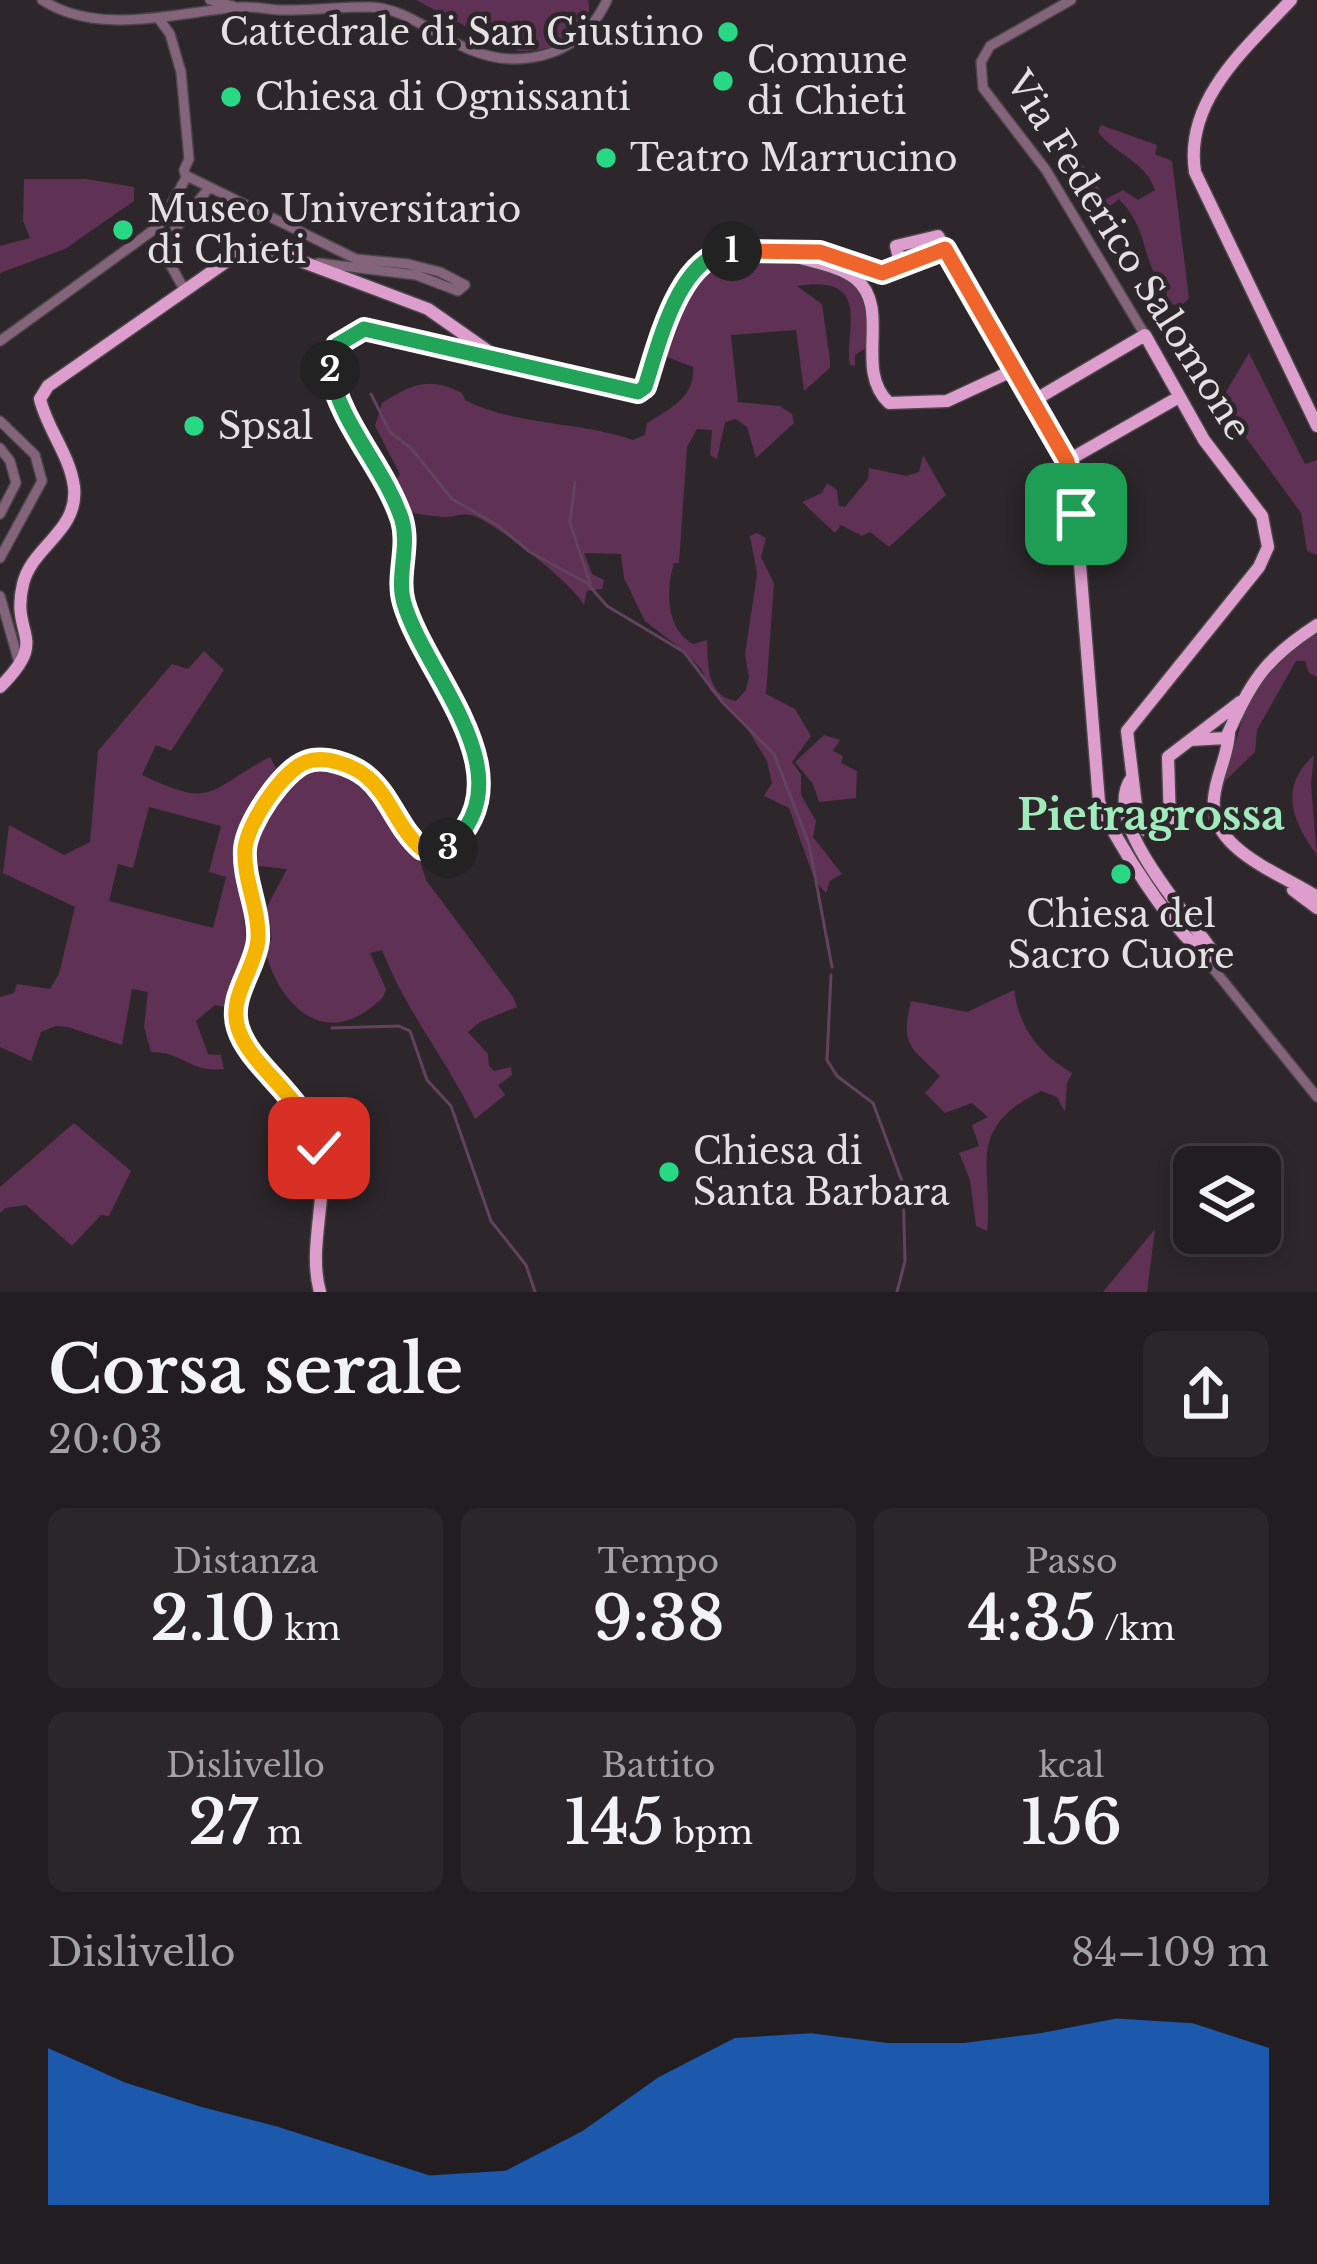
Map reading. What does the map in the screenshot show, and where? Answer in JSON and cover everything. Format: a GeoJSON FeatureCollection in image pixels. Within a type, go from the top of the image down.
{"type":"FeatureCollection","features":[{"type":"Feature","properties":{"kind":"main road"},"geometry":{"type":"LineString","coordinates":[[1291,0],[1214,88],[1192,147],[1196,172],[1317,426]]}},
{"type":"Feature","properties":{"kind":"main road"},"geometry":{"type":"LineString","coordinates":[[901,266],[896,246],[938,236],[1067,461],[1076,514],[1099,802],[1112,836],[1207,953]]}},
{"type":"Feature","properties":{"kind":"main road"},"geometry":{"type":"LineString","coordinates":[[0,687],[20,668],[28,649],[21,614],[23,584],[32,565],[68,523],[73,506],[70,466],[40,399],[48,386],[184,289],[250,248],[266,248],[428,309],[501,360]]}},
{"type":"Feature","properties":{"kind":"main road"},"geometry":{"type":"LineString","coordinates":[[320,1292],[319,1148],[307,1118],[244,1040],[236,1017],[258,939],[245,869],[247,836],[261,807],[295,770],[316,760],[355,769],[367,777],[406,834],[422,849],[440,852],[460,837],[477,796],[479,776],[458,710],[404,604],[402,520],[335,388],[330,361],[337,345],[364,329],[638,392],[645,387],[695,266],[718,253],[820,252],[871,273],[945,249]]}},
{"type":"Feature","properties":{"kind":"main road"},"geometry":{"type":"LineString","coordinates":[[773,252],[846,273],[862,286],[870,301],[871,368],[878,391],[889,403],[947,401],[1016,369]]}},
{"type":"Feature","properties":{"kind":"main road"},"geometry":{"type":"LineString","coordinates":[[1033,401],[1145,335]]}},
{"type":"Feature","properties":{"kind":"main road","name":"Via Federico Salomone"},"geometry":{"type":"LineString","coordinates":[[1145,335],[1204,440],[1262,516],[1268,547],[1259,567],[1127,731],[1131,778],[1121,801],[1130,832],[1207,953]]}},
{"type":"Feature","properties":{"kind":"main road"},"geometry":{"type":"LineString","coordinates":[[1067,461],[1179,398]]}},
{"type":"Feature","properties":{"kind":"main road"},"geometry":{"type":"LineString","coordinates":[[1317,626],[1271,658],[1220,731],[1222,769],[1214,797],[1214,817],[1223,837],[1317,897]]}},
{"type":"Feature","properties":{"kind":"main road"},"geometry":{"type":"LineString","coordinates":[[1131,778],[1140,825],[1150,833],[1163,831],[1171,818],[1166,760],[1184,742],[1220,731]]}},
{"type":"Feature","properties":{"kind":"main road"},"geometry":{"type":"LineString","coordinates":[[1265,865],[1317,908]]}},
{"type":"Feature","properties":{"kind":"street"},"geometry":{"type":"LineString","coordinates":[[42,0],[70,15],[159,19],[238,8],[385,8],[463,50],[513,59],[544,55],[573,44],[606,2]]}},
{"type":"Feature","properties":{"kind":"street"},"geometry":{"type":"LineString","coordinates":[[210,0],[238,8]]}},
{"type":"Feature","properties":{"kind":"street","name":"Via Federico Salomone"},"geometry":{"type":"LineString","coordinates":[[1071,0],[990,46],[981,62],[987,99],[1046,170],[1145,335]]}},
{"type":"Feature","properties":{"kind":"street"},"geometry":{"type":"LineString","coordinates":[[170,34],[178,18]]}},
{"type":"Feature","properties":{"kind":"street"},"geometry":{"type":"LineString","coordinates":[[0,340],[159,226],[173,207],[189,159],[186,102],[170,34],[159,19]]}},
{"type":"Feature","properties":{"kind":"street"},"geometry":{"type":"LineString","coordinates":[[184,176],[356,259],[424,268],[465,285],[458,291],[416,274],[314,266]]}},
{"type":"Feature","properties":{"kind":"street"},"geometry":{"type":"LineString","coordinates":[[184,289],[170,264],[167,239],[209,188]]}},
{"type":"Feature","properties":{"kind":"street"},"geometry":{"type":"LineString","coordinates":[[0,421],[28,446],[42,473],[36,497],[0,558]]}},
{"type":"Feature","properties":{"kind":"street"},"geometry":{"type":"LineString","coordinates":[[0,448],[16,483],[0,514]]}},
{"type":"Feature","properties":{"kind":"street"},"geometry":{"type":"LineString","coordinates":[[0,596],[20,668]]}},
{"type":"Feature","properties":{"kind":"street"},"geometry":{"type":"LineString","coordinates":[[1207,953],[1317,1097]]}},
{"type":"Feature","properties":{"kind":"shaded area"},"geometry":{"type":"Polygon","coordinates":[[[416,0],[588,0],[589,14],[585,25],[567,41],[517,51],[511,34],[465,26],[416,0]]]}},
{"type":"Feature","properties":{"kind":"shaded area"},"geometry":{"type":"Polygon","coordinates":[[[1101,125],[1157,145],[1155,154],[1172,161],[1189,298],[1182,305],[1165,304],[1167,293],[1136,223],[1119,199],[1103,211],[1067,162],[1072,155],[1077,157],[1106,199],[1123,190],[1138,200],[1155,190],[1145,173],[1098,132],[1101,125]]]}},
{"type":"Feature","properties":{"kind":"shaded area"},"geometry":{"type":"Polygon","coordinates":[[[24,179],[86,179],[134,187],[134,201],[65,249],[0,273],[0,246],[30,238],[23,221],[24,179]]]}},
{"type":"Feature","properties":{"kind":"shaded area"},"geometry":{"type":"Polygon","coordinates":[[[736,255],[803,261],[837,271],[860,291],[867,311],[867,347],[855,355],[855,366],[850,365],[846,297],[837,288],[821,284],[797,286],[822,304],[830,360],[830,368],[804,391],[796,330],[731,335],[738,402],[780,406],[792,414],[794,423],[756,458],[747,427],[736,419],[725,422],[717,459],[710,455],[712,430],[697,429],[687,447],[679,563],[674,563],[670,585],[670,608],[677,628],[693,644],[707,640],[714,686],[736,701],[749,677],[745,655],[757,574],[750,536],[757,533],[766,538],[761,557],[774,583],[766,694],[795,709],[811,736],[792,762],[801,774],[801,795],[816,821],[813,837],[842,874],[830,881],[826,893],[815,881],[789,808],[764,796],[772,783],[767,761],[744,723],[710,690],[702,670],[645,621],[624,578],[621,554],[584,553],[592,574],[604,580],[602,589],[587,591],[584,605],[550,569],[482,520],[467,514],[443,517],[405,512],[393,484],[400,474],[375,426],[382,403],[412,387],[430,384],[450,388],[465,400],[505,415],[633,440],[645,435],[647,423],[680,401],[693,377],[693,367],[662,355],[693,284],[711,261],[736,255]]]}},
{"type":"Feature","properties":{"kind":"shaded area"},"geometry":{"type":"Polygon","coordinates":[[[1249,353],[1305,464],[1317,460],[1317,555],[1307,551],[1301,513],[1220,402],[1249,353]]]}},
{"type":"Feature","properties":{"kind":"shaded area"},"geometry":{"type":"Polygon","coordinates":[[[923,455],[946,495],[889,547],[870,532],[862,536],[841,525],[835,533],[802,502],[822,493],[827,483],[837,490],[839,506],[845,507],[868,479],[869,468],[906,476],[919,472],[923,455]]]}},
{"type":"Feature","properties":{"kind":"shaded area"},"geometry":{"type":"Polygon","coordinates":[[[1317,629],[1317,677],[1309,673],[1305,661],[1296,661],[1257,730],[1255,752],[1224,782],[1247,704],[1277,658],[1317,629]]]}},
{"type":"Feature","properties":{"kind":"shaded area"},"geometry":{"type":"Polygon","coordinates":[[[204,651],[224,670],[171,751],[156,745],[142,775],[198,793],[210,792],[270,757],[276,768],[244,823],[237,855],[246,938],[230,1008],[215,1005],[196,1021],[208,1054],[221,1055],[224,1069],[203,1068],[151,1052],[144,1027],[148,992],[132,989],[122,1045],[56,1026],[41,1032],[31,1061],[0,1047],[0,997],[14,993],[17,984],[50,989],[59,974],[75,907],[3,873],[9,825],[64,855],[90,842],[98,751],[172,664],[188,669],[204,651]],[[149,807],[133,868],[118,864],[109,901],[213,928],[226,877],[209,872],[221,826],[149,807]]]}},
{"type":"Feature","properties":{"kind":"shaded area"},"geometry":{"type":"Polygon","coordinates":[[[824,735],[840,740],[833,751],[843,756],[841,763],[857,771],[856,798],[819,802],[813,784],[795,762],[824,735]]]}},
{"type":"Feature","properties":{"kind":"shaded area"},"geometry":{"type":"Polygon","coordinates":[[[1314,755],[1311,784],[1317,855],[1293,804],[1296,779],[1314,755]]]}},
{"type":"Feature","properties":{"kind":"shaded area"},"geometry":{"type":"Polygon","coordinates":[[[309,763],[362,779],[420,861],[426,880],[513,997],[517,1007],[468,1032],[488,1054],[494,1071],[511,1067],[512,1075],[498,1085],[505,1095],[475,1119],[382,950],[370,953],[386,989],[383,997],[344,1021],[310,1017],[295,1006],[272,972],[265,951],[272,939],[267,907],[287,869],[249,865],[250,849],[267,808],[309,763]]]}},
{"type":"Feature","properties":{"kind":"shaded area"},"geometry":{"type":"Polygon","coordinates":[[[1014,990],[1033,1039],[1072,1073],[1065,1112],[1057,1097],[1041,1091],[1001,1120],[991,1135],[987,1231],[976,1226],[970,1180],[959,1153],[979,1146],[972,1125],[988,1117],[972,1103],[945,1113],[925,1093],[940,1076],[910,1044],[908,1016],[911,1001],[967,1012],[1014,990]]]}},
{"type":"Feature","properties":{"kind":"shaded area"},"geometry":{"type":"Polygon","coordinates":[[[74,1123],[131,1171],[109,1216],[101,1215],[72,1246],[26,1205],[0,1213],[0,1187],[74,1123]]]}},
{"type":"Feature","properties":{"kind":"shaded area"},"geometry":{"type":"Polygon","coordinates":[[[1155,1229],[1147,1292],[1103,1292],[1155,1229]]]}},
{"type":"Feature","properties":{"kind":"waterway"},"geometry":{"type":"LineString","coordinates":[[371,394],[390,432],[411,448],[452,499],[497,525],[530,552],[587,583],[607,606],[684,652],[723,703],[774,754],[809,844],[832,967]]}},
{"type":"Feature","properties":{"kind":"waterway"},"geometry":{"type":"LineString","coordinates":[[575,482],[570,523],[590,583]]}},
{"type":"Feature","properties":{"kind":"waterway"},"geometry":{"type":"LineString","coordinates":[[831,975],[827,1060],[837,1076],[873,1103],[903,1184],[905,1261],[897,1292]]}},
{"type":"Feature","properties":{"kind":"waterway"},"geometry":{"type":"LineString","coordinates":[[332,1028],[399,1026],[410,1031],[427,1080],[451,1106],[491,1221],[526,1265],[535,1292]]}},
{"type":"Feature","properties":{"kind":"place","name":"Cattedrale di San Giustino"},"geometry":{"type":"Point","coordinates":[728,32]}},
{"type":"Feature","properties":{"kind":"place","name":"Comune di Chieti"},"geometry":{"type":"Point","coordinates":[723,81]}},
{"type":"Feature","properties":{"kind":"place","name":"Chiesa di Ognissanti"},"geometry":{"type":"Point","coordinates":[231,97]}},
{"type":"Feature","properties":{"kind":"place","name":"Teatro Marrucino"},"geometry":{"type":"Point","coordinates":[606,158]}},
{"type":"Feature","properties":{"kind":"place","name":"Museo Universitario di Chieti"},"geometry":{"type":"Point","coordinates":[123,230]}},
{"type":"Feature","properties":{"kind":"place","name":"Spsal"},"geometry":{"type":"Point","coordinates":[194,426]}},
{"type":"Feature","properties":{"kind":"place","name":"Chiesa del Sacro Cuore"},"geometry":{"type":"Point","coordinates":[1121,874]}},
{"type":"Feature","properties":{"kind":"place","name":"Chiesa di Santa Barbara"},"geometry":{"type":"Point","coordinates":[669,1172]}},
{"type":"Feature","properties":{"kind":"district","name":"Pietragrossa"},"geometry":{"type":"Point","coordinates":[1151,815]}},
{"type":"Feature","properties":{"kind":"route"},"geometry":{"type":"LineString","coordinates":[[319,1148],[313,1127],[298,1104],[238,1029],[237,1000],[258,939],[245,869],[247,836],[261,807],[301,764],[316,760],[362,772],[406,834],[422,849],[440,852],[460,837],[477,796],[479,776],[458,710],[404,604],[402,520],[330,375],[337,345],[350,334],[364,329],[383,331],[638,392],[645,387],[690,272],[710,256],[726,251],[820,252],[882,273],[945,249],[1067,461],[1076,514]]}}]}
